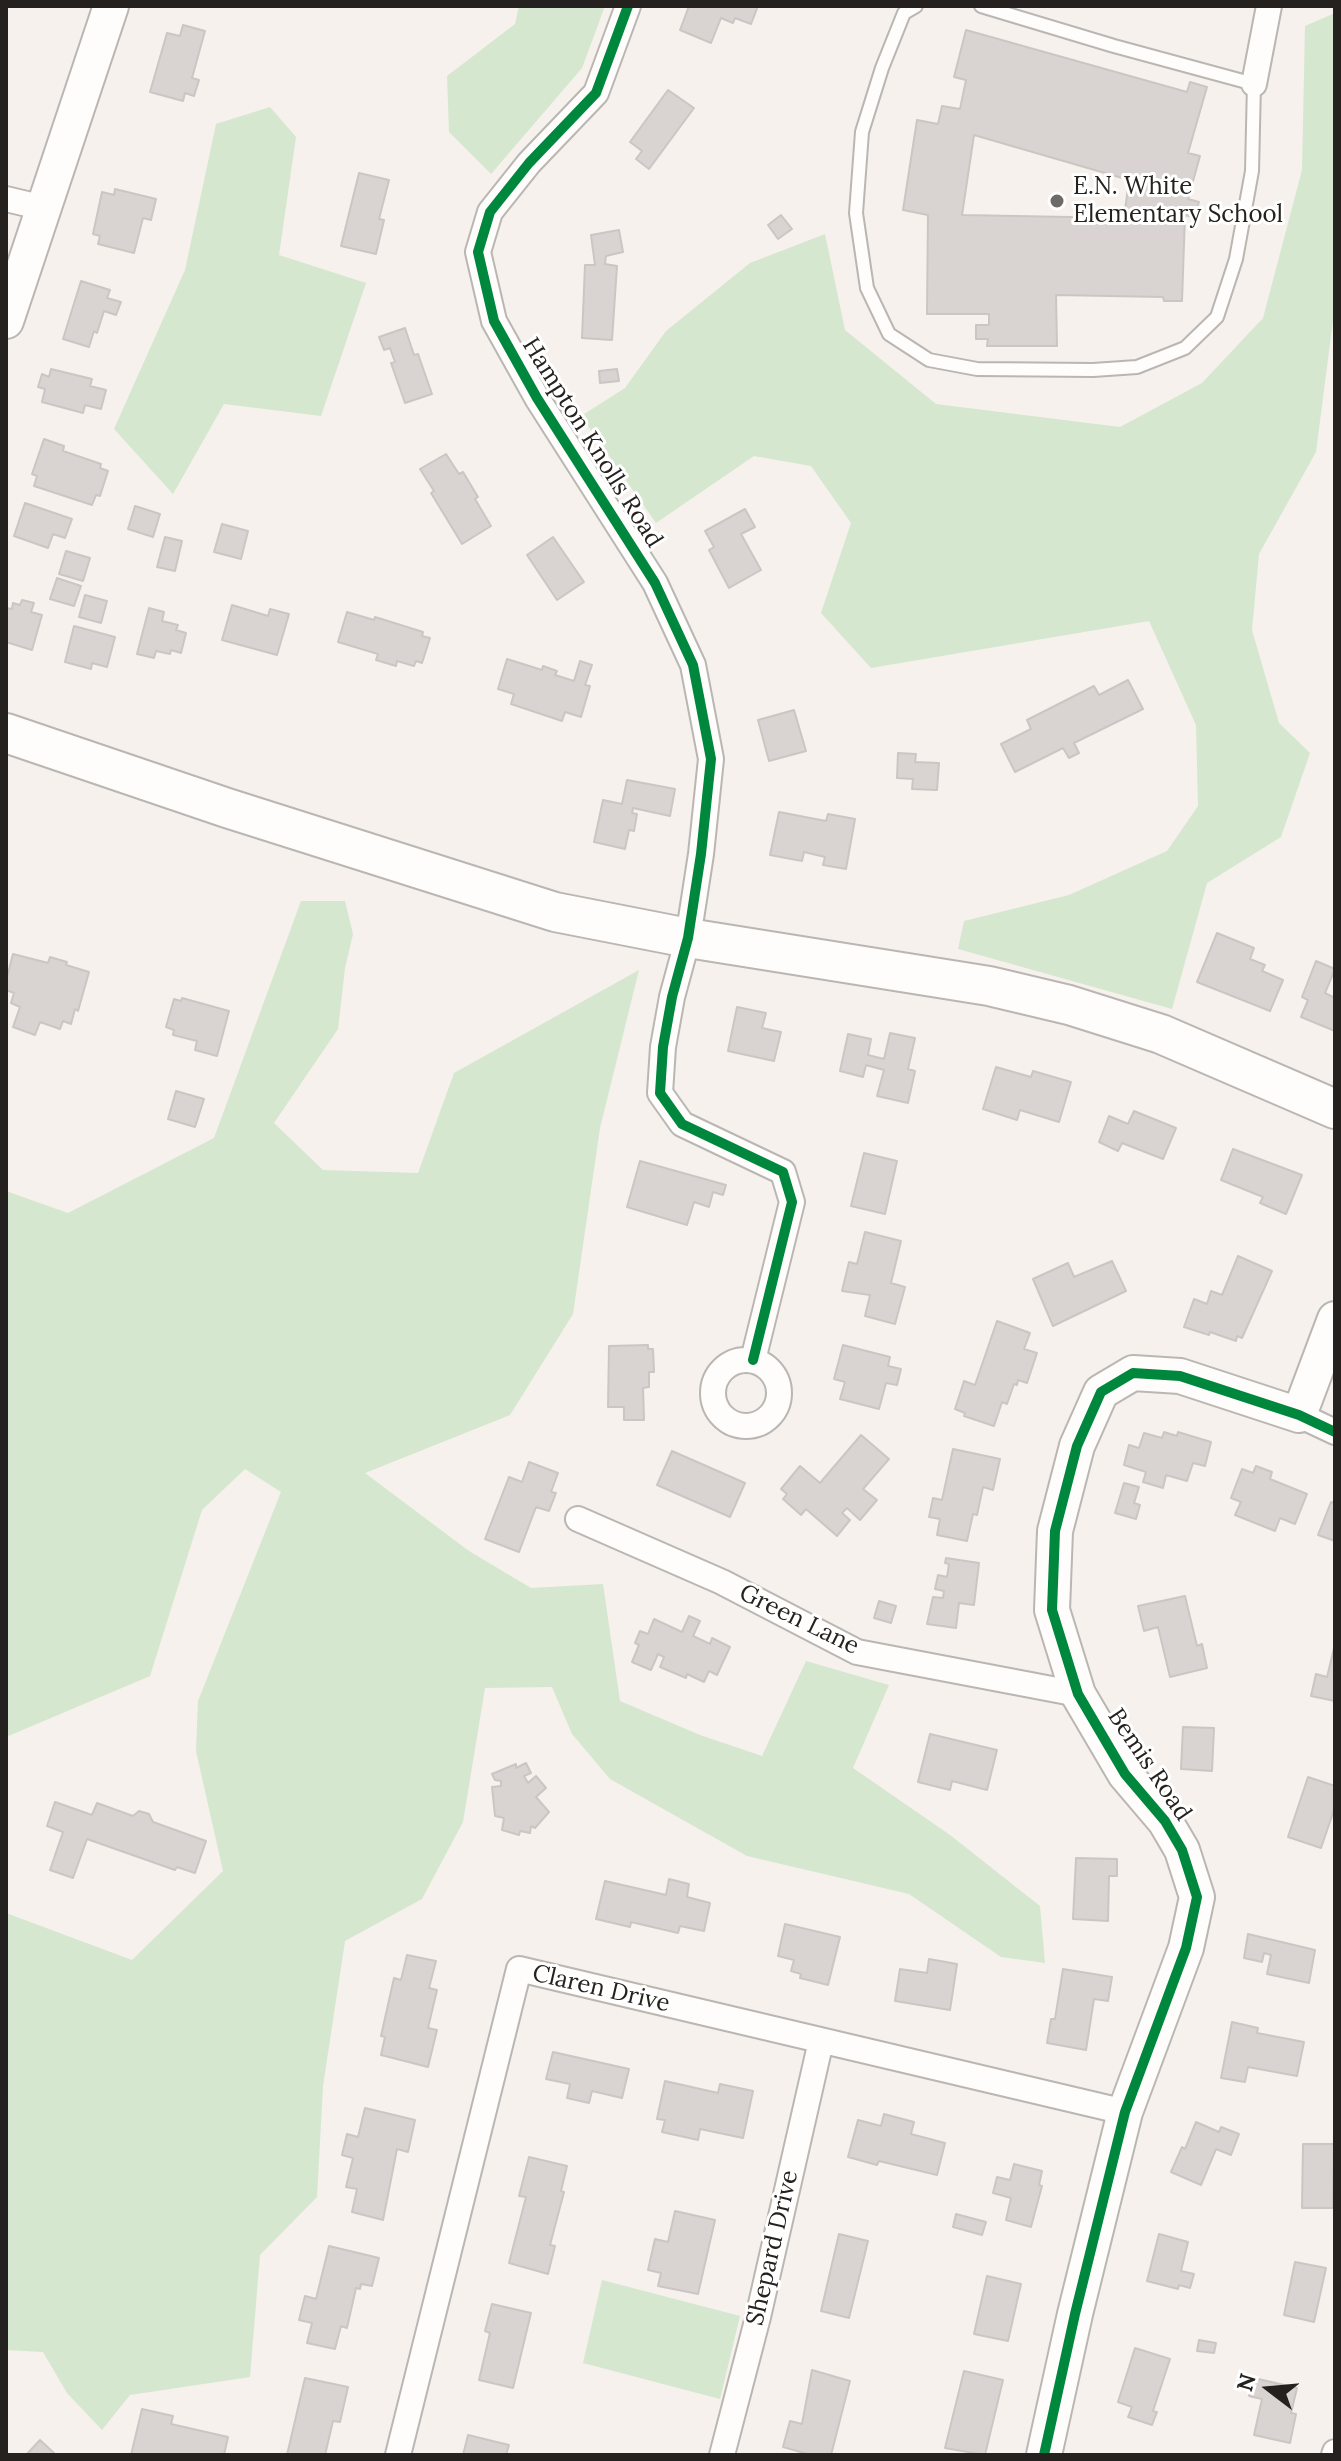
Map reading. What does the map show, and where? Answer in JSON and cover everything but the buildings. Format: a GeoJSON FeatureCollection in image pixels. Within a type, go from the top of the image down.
{"type":"FeatureCollection","features":[{"type":"Feature","properties":{"kind":"main road"},"geometry":{"type":"LineString","coordinates":[[6,733],[227,808],[555,912],[688,938],[989,986],[1069,1005],[1161,1034],[1335,1109]]}},
{"type":"Feature","properties":{"kind":"street"},"geometry":{"type":"LineString","coordinates":[[6,321],[111,6]]}},
{"type":"Feature","properties":{"kind":"street","name":"Hampton Knolls Road"},"geometry":{"type":"LineString","coordinates":[[628,6],[596,93],[529,163],[490,212],[478,252],[494,321],[537,398],[655,583],[693,665],[711,759],[701,854],[688,938],[672,997],[663,1047],[660,1093],[682,1124],[783,1172],[792,1202],[753,1360]]}},
{"type":"Feature","properties":{"kind":"street"},"geometry":{"type":"LineString","coordinates":[[1254,84],[1269,6]]}},
{"type":"Feature","properties":{"kind":"street"},"geometry":{"type":"LineString","coordinates":[[6,199],[44,208]]}},
{"type":"Feature","properties":{"kind":"street"},"geometry":{"type":"LineString","coordinates":[[1335,1319],[1299,1415],[1335,1432]]}},
{"type":"Feature","properties":{"kind":"street","name":"Bemis Road"},"geometry":{"type":"LineString","coordinates":[[1044,2455],[1125,2112],[1186,1948],[1197,1897],[1182,1850],[1165,1821],[1125,1774],[1078,1694],[1052,1610],[1055,1531],[1077,1446],[1101,1392],[1133,1373],[1180,1376],[1299,1415]]}},
{"type":"Feature","properties":{"kind":"street","name":"Green Lane"},"geometry":{"type":"LineString","coordinates":[[578,1519],[722,1582],[857,1652],[1078,1694]]}},
{"type":"Feature","properties":{"kind":"street","name":"Claren Drive"},"geometry":{"type":"LineString","coordinates":[[398,2455],[519,1969],[1125,2112]]}},
{"type":"Feature","properties":{"kind":"street","name":"Shepard Drive"},"geometry":{"type":"LineString","coordinates":[[722,2455],[758,2317],[821,2041]]}},
{"type":"Feature","properties":{"kind":"lane"},"geometry":{"type":"LineString","coordinates":[[916,6],[904,13],[882,68],[862,132],[856,213],[867,288],[889,334],[929,360],[977,369],[1093,370],[1137,367],[1185,348],[1217,317],[1236,259],[1252,171],[1254,84],[981,6]]}},
{"type":"Feature","properties":{"kind":"green space"},"geometry":{"type":"Polygon","coordinates":[[[519,6],[605,6],[582,68],[491,174],[449,132],[447,76],[515,24],[519,6]]]}},
{"type":"Feature","properties":{"kind":"green space"},"geometry":{"type":"Polygon","coordinates":[[[1335,13],[1335,305],[1316,452],[1259,554],[1252,630],[1279,723],[1310,753],[1281,837],[1207,883],[1172,1009],[958,949],[964,921],[1069,895],[1167,851],[1198,806],[1196,725],[1149,621],[871,668],[821,613],[851,523],[811,466],[754,456],[656,523],[581,416],[625,388],[666,331],[750,263],[825,234],[845,330],[936,404],[1120,427],[1202,383],[1263,318],[1302,170],[1305,26],[1335,13]]]}},
{"type":"Feature","properties":{"kind":"green space"},"geometry":{"type":"Polygon","coordinates":[[[270,107],[296,137],[279,255],[366,283],[321,416],[224,404],[173,494],[114,429],[185,270],[216,124],[270,107]]]}},
{"type":"Feature","properties":{"kind":"green space"},"geometry":{"type":"Polygon","coordinates":[[[301,901],[345,901],[353,934],[345,968],[338,1029],[274,1123],[323,1170],[418,1173],[454,1073],[639,970],[600,1128],[573,1314],[510,1415],[365,1473],[469,1551],[531,1588],[603,1584],[620,1701],[700,1735],[762,1756],[806,1661],[889,1685],[853,1768],[950,1835],[1040,1906],[1045,1963],[1001,1957],[909,1894],[747,1856],[610,1779],[572,1734],[552,1687],[485,1688],[463,1822],[422,1899],[345,1941],[323,2086],[317,2197],[260,2255],[250,2377],[130,2395],[102,2430],[67,2393],[43,2352],[6,2350],[6,1913],[132,1960],[223,1871],[196,1751],[198,1701],[281,1492],[245,1469],[202,1510],[150,1676],[6,1737],[6,1191],[68,1213],[214,1138],[301,901]]]}},
{"type":"Feature","properties":{"kind":"green space"},"geometry":{"type":"Polygon","coordinates":[[[602,2280],[740,2316],[720,2399],[583,2363],[602,2280]]]}},
{"type":"Feature","properties":{"kind":"cycle path"},"geometry":{"type":"LineString","coordinates":[[628,6],[596,93],[529,163],[490,212],[478,252],[494,321],[537,398],[655,583],[693,665],[711,759],[701,854],[688,938],[672,997],[663,1047],[660,1093],[682,1124],[783,1172],[792,1202],[753,1360]]}},
{"type":"Feature","properties":{"kind":"cycle path"},"geometry":{"type":"LineString","coordinates":[[1044,2455],[1125,2112],[1186,1948],[1197,1897],[1182,1850],[1165,1821],[1125,1774],[1078,1694],[1052,1610],[1055,1531],[1077,1446],[1101,1392],[1133,1373],[1180,1376],[1299,1415],[1335,1432]]}},
{"type":"Feature","properties":{"kind":"place","name":"E.N. White Elementary School"},"geometry":{"type":"Point","coordinates":[1057,201]}}]}
